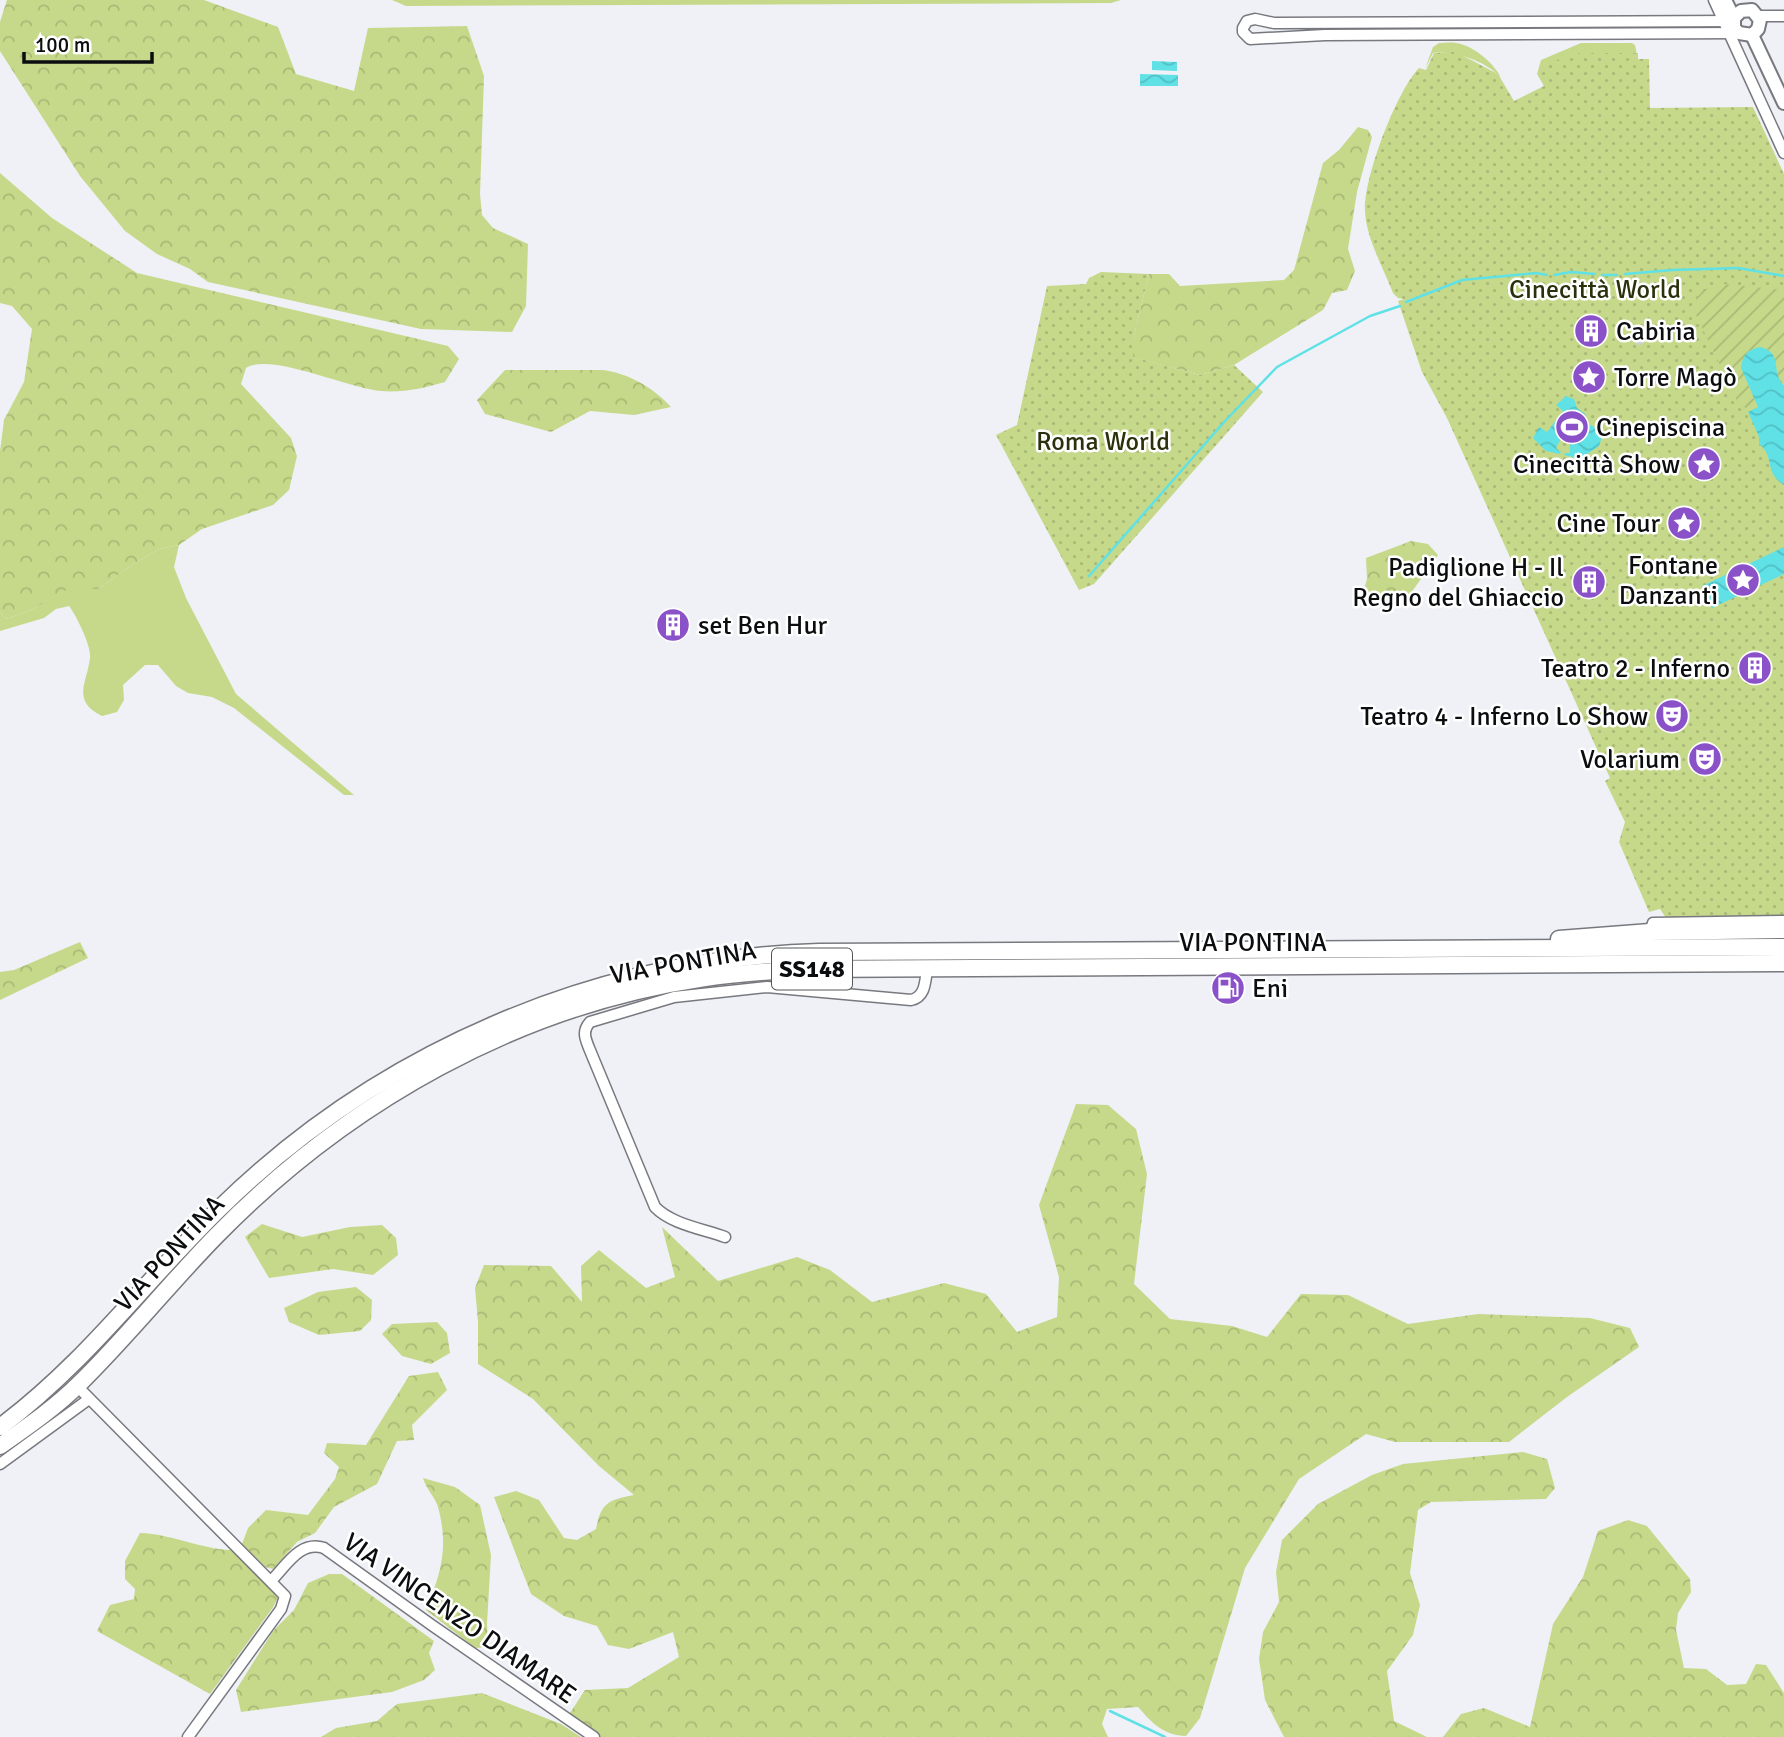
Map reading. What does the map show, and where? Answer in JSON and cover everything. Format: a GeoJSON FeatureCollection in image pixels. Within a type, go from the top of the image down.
{"type":"FeatureCollection","features":[{"type":"Feature","properties":{"kind":"highway"},"geometry":{"type":"LineString","coordinates":[[1389,949],[1412,942],[1558,939],[1650,932],[1784,930]]}},
{"type":"Feature","properties":{"kind":"highway","name":"VIA PONTINA"},"geometry":{"type":"LineString","coordinates":[[0,1427],[61,1378],[219,1209],[291,1145],[345,1106],[410,1066],[489,1026],[543,1005],[621,981],[677,967],[788,953],[1784,947]]}},
{"type":"Feature","properties":{"kind":"highway","name":"VIA PONTINA"},"geometry":{"type":"LineString","coordinates":[[0,1446],[77,1386],[214,1238],[281,1174],[352,1119],[447,1062],[495,1040],[590,1005],[635,992],[703,979],[805,969],[1784,963]]}},
{"type":"Feature","properties":{"kind":"street"},"geometry":{"type":"LineString","coordinates":[[1714,0],[1737,21],[1784,153]]}},
{"type":"Feature","properties":{"kind":"street"},"geometry":{"type":"LineString","coordinates":[[1725,0],[1784,103]]}},
{"type":"Feature","properties":{"kind":"street"},"geometry":{"type":"LineString","coordinates":[[1758,16],[1758,29],[1737,21],[1274,23],[1255,19],[1247,21],[1243,32],[1250,39],[1737,21],[1752,10],[1758,16],[1784,16]]}},
{"type":"Feature","properties":{"kind":"street"},"geometry":{"type":"LineString","coordinates":[[1650,932],[1653,923],[1784,921]]}},
{"type":"Feature","properties":{"kind":"street"},"geometry":{"type":"LineString","coordinates":[[725,1237],[662,1214],[656,1207],[584,1035],[590,1022],[674,997],[767,987],[918,999],[922,994],[928,970]]}},
{"type":"Feature","properties":{"kind":"street"},"geometry":{"type":"LineString","coordinates":[[77,1386],[285,1596],[283,1606],[188,1737]]}},
{"type":"Feature","properties":{"kind":"street"},"geometry":{"type":"LineString","coordinates":[[0,1464],[89,1399]]}},
{"type":"Feature","properties":{"kind":"street","name":"VIA VINCENZO DIAMARE"},"geometry":{"type":"LineString","coordinates":[[271,1581],[304,1548],[316,1545],[324,1548],[594,1737]]}},
{"type":"Feature","properties":{"kind":"green space"},"geometry":{"type":"Polygon","coordinates":[[[7,0],[204,0],[278,27],[296,74],[354,91],[368,28],[467,26],[484,76],[480,194],[482,215],[493,228],[528,244],[526,306],[512,332],[421,329],[208,282],[190,269],[157,254],[125,231],[80,176],[0,51],[0,22],[7,0]]]}},
{"type":"Feature","properties":{"kind":"green space"},"geometry":{"type":"Polygon","coordinates":[[[392,0],[1121,0],[1111,3],[406,6],[392,0]]]}},
{"type":"Feature","properties":{"kind":"green space"},"geometry":{"type":"Polygon","coordinates":[[[1439,43],[1469,47],[1489,61],[1501,78],[1479,62],[1451,53],[1433,53],[1425,69],[1433,47],[1439,43]]]}},
{"type":"Feature","properties":{"kind":"green space"},"geometry":{"type":"Polygon","coordinates":[[[1581,43],[1632,43],[1635,45],[1638,59],[1544,86],[1537,74],[1541,60],[1581,43]]]}},
{"type":"Feature","properties":{"kind":"green space","name":"Cinecittà World"},"geometry":{"type":"Polygon","coordinates":[[[1456,52],[1498,74],[1514,101],[1544,86],[1539,75],[1544,64],[1580,53],[1638,53],[1638,59],[1649,59],[1650,108],[1753,107],[1784,174],[1784,917],[1666,918],[1660,909],[1649,912],[1619,842],[1625,822],[1605,781],[1610,778],[1447,418],[1422,372],[1398,301],[1404,299],[1393,293],[1372,243],[1366,222],[1366,197],[1375,158],[1391,115],[1410,80],[1419,68],[1426,70],[1434,53],[1456,52]]]}},
{"type":"Feature","properties":{"kind":"green space"},"geometry":{"type":"Polygon","coordinates":[[[1358,127],[1368,130],[1372,137],[1357,192],[1348,249],[1355,271],[1347,290],[1332,293],[1323,310],[1234,365],[1200,375],[1132,357],[1135,331],[1149,274],[1169,274],[1180,286],[1284,280],[1294,270],[1323,163],[1339,150],[1358,127]]]}},
{"type":"Feature","properties":{"kind":"green space"},"geometry":{"type":"Polygon","coordinates":[[[0,173],[52,218],[137,273],[448,346],[459,359],[445,382],[397,391],[367,389],[273,365],[257,364],[246,368],[241,384],[291,438],[297,456],[289,490],[273,505],[202,529],[179,545],[159,549],[98,589],[68,589],[31,610],[6,619],[0,612],[0,451],[4,420],[24,382],[32,329],[12,306],[0,303],[0,173]]]}},
{"type":"Feature","properties":{"kind":"green space","name":"Roma World"},"geometry":{"type":"Polygon","coordinates":[[[1101,272],[1149,274],[1135,331],[1133,357],[1200,375],[1234,365],[1263,392],[1094,584],[1079,590],[996,435],[1017,425],[1047,286],[1086,284],[1089,278],[1101,272]]]}},
{"type":"Feature","properties":{"kind":"green space"},"geometry":{"type":"Polygon","coordinates":[[[1725,284],[1784,290],[1784,386],[1777,374],[1778,363],[1760,347],[1748,351],[1741,368],[1758,407],[1748,412],[1745,407],[1741,409],[1696,315],[1696,301],[1702,292],[1725,284]]]}},
{"type":"Feature","properties":{"kind":"green space"},"geometry":{"type":"Polygon","coordinates":[[[505,370],[603,370],[622,374],[640,382],[671,407],[634,415],[590,411],[551,432],[485,414],[477,400],[505,370]]]}},
{"type":"Feature","properties":{"kind":"green space"},"geometry":{"type":"Polygon","coordinates":[[[1411,541],[1428,544],[1438,555],[1411,593],[1382,604],[1362,596],[1367,579],[1366,558],[1411,541]]]}},
{"type":"Feature","properties":{"kind":"green space"},"geometry":{"type":"Polygon","coordinates":[[[179,545],[174,567],[186,598],[236,694],[354,795],[344,795],[234,708],[212,697],[188,693],[176,686],[158,665],[145,665],[123,685],[124,700],[117,712],[102,716],[92,710],[83,691],[90,658],[89,646],[69,606],[56,609],[44,618],[0,631],[0,612],[6,619],[31,610],[68,588],[98,589],[159,549],[179,545]]]}},
{"type":"Feature","properties":{"kind":"green space"},"geometry":{"type":"Polygon","coordinates":[[[80,942],[88,958],[0,1000],[0,972],[14,970],[80,942]]]}},
{"type":"Feature","properties":{"kind":"green space"},"geometry":{"type":"Polygon","coordinates":[[[1076,1104],[1108,1105],[1136,1129],[1147,1174],[1134,1284],[1170,1319],[1232,1326],[1267,1337],[1301,1294],[1348,1295],[1408,1324],[1478,1314],[1590,1318],[1630,1328],[1639,1347],[1567,1397],[1509,1442],[1395,1442],[1366,1434],[1299,1479],[1245,1568],[1200,1718],[1186,1736],[1159,1728],[1138,1707],[1107,1709],[1102,1724],[1108,1737],[599,1737],[568,1716],[585,1690],[628,1688],[679,1657],[673,1632],[629,1649],[608,1645],[597,1626],[564,1616],[531,1594],[494,1497],[516,1491],[539,1500],[564,1538],[577,1540],[596,1529],[601,1513],[608,1504],[634,1495],[599,1466],[533,1399],[478,1364],[475,1288],[484,1265],[551,1266],[582,1302],[581,1266],[599,1250],[646,1288],[675,1277],[662,1227],[718,1281],[797,1257],[830,1270],[872,1302],[944,1283],[986,1294],[1017,1332],[1057,1317],[1059,1277],[1039,1205],[1076,1104]]]}},
{"type":"Feature","properties":{"kind":"green space"},"geometry":{"type":"Polygon","coordinates":[[[262,1224],[302,1237],[350,1227],[382,1225],[396,1238],[398,1255],[373,1275],[333,1269],[269,1278],[245,1237],[262,1224]]]}},
{"type":"Feature","properties":{"kind":"green space"},"geometry":{"type":"Polygon","coordinates":[[[356,1287],[372,1300],[371,1320],[360,1331],[319,1335],[289,1322],[284,1308],[318,1292],[356,1287]]]}},
{"type":"Feature","properties":{"kind":"green space"},"geometry":{"type":"Polygon","coordinates":[[[437,1322],[447,1333],[450,1353],[431,1364],[402,1356],[382,1334],[392,1324],[437,1322]]]}},
{"type":"Feature","properties":{"kind":"green space"},"geometry":{"type":"Polygon","coordinates":[[[438,1372],[447,1390],[412,1425],[414,1440],[397,1441],[377,1484],[334,1507],[315,1533],[297,1542],[273,1569],[265,1567],[242,1544],[248,1528],[266,1510],[308,1515],[335,1479],[339,1467],[324,1453],[327,1443],[366,1445],[409,1376],[438,1372]]]}},
{"type":"Feature","properties":{"kind":"green space"},"geometry":{"type":"Polygon","coordinates":[[[1523,1452],[1547,1459],[1555,1488],[1546,1499],[1431,1502],[1418,1510],[1410,1573],[1420,1605],[1413,1635],[1387,1671],[1394,1721],[1427,1737],[1284,1737],[1265,1700],[1259,1659],[1263,1632],[1279,1602],[1276,1572],[1282,1540],[1318,1504],[1372,1475],[1403,1464],[1523,1452]]]}},
{"type":"Feature","properties":{"kind":"green space"},"geometry":{"type":"Polygon","coordinates":[[[423,1478],[455,1487],[480,1505],[491,1555],[488,1647],[475,1648],[426,1610],[442,1560],[443,1535],[438,1507],[423,1478]]]}},
{"type":"Feature","properties":{"kind":"green space"},"geometry":{"type":"Polygon","coordinates":[[[1628,1520],[1647,1526],[1690,1579],[1691,1592],[1678,1613],[1676,1630],[1684,1668],[1706,1669],[1727,1685],[1746,1684],[1756,1664],[1766,1665],[1784,1693],[1784,1737],[1443,1737],[1461,1714],[1484,1708],[1530,1727],[1553,1624],[1583,1577],[1598,1531],[1628,1520]]]}},
{"type":"Feature","properties":{"kind":"green space"},"geometry":{"type":"Polygon","coordinates":[[[140,1533],[231,1550],[278,1596],[274,1606],[210,1694],[97,1631],[110,1605],[134,1599],[135,1589],[125,1579],[125,1561],[140,1533]]]}},
{"type":"Feature","properties":{"kind":"green space"},"geometry":{"type":"Polygon","coordinates":[[[329,1574],[342,1574],[434,1641],[429,1653],[435,1670],[424,1680],[392,1692],[241,1712],[236,1690],[273,1631],[294,1610],[308,1583],[329,1574]]]}},
{"type":"Feature","properties":{"kind":"green space"},"geometry":{"type":"Polygon","coordinates":[[[482,1693],[561,1724],[581,1737],[321,1737],[336,1728],[377,1721],[397,1704],[482,1693]]]}},
{"type":"Feature","properties":{"kind":"water"},"geometry":{"type":"Polygon","coordinates":[[[1152,61],[1177,62],[1177,71],[1152,70],[1152,61]]]}},
{"type":"Feature","properties":{"kind":"water"},"geometry":{"type":"Polygon","coordinates":[[[1140,74],[1178,75],[1178,86],[1140,86],[1140,74]]]}},
{"type":"Feature","properties":{"kind":"water"},"geometry":{"type":"Polygon","coordinates":[[[1760,347],[1772,354],[1784,386],[1784,485],[1771,470],[1767,454],[1759,444],[1759,437],[1748,412],[1758,407],[1741,368],[1749,351],[1760,347]]]}},
{"type":"Feature","properties":{"kind":"water","name":"Cinepiscina"},"geometry":{"type":"Polygon","coordinates":[[[1566,396],[1574,399],[1577,408],[1585,414],[1589,424],[1599,430],[1602,437],[1599,446],[1580,459],[1564,455],[1570,453],[1570,442],[1567,438],[1562,437],[1556,448],[1560,454],[1546,451],[1533,438],[1539,427],[1547,432],[1563,411],[1556,405],[1566,396]]]}},
{"type":"Feature","properties":{"kind":"water","name":"Fontane Danzanti"},"geometry":{"type":"Polygon","coordinates":[[[1784,547],[1784,574],[1712,608],[1702,586],[1784,547]]]}},
{"type":"Feature","properties":{"kind":"waterway"},"geometry":{"type":"LineString","coordinates":[[1625,274],[1738,268],[1784,276]]}},
{"type":"Feature","properties":{"kind":"waterway"},"geometry":{"type":"LineString","coordinates":[[1554,275],[1571,272],[1595,274]]}},
{"type":"Feature","properties":{"kind":"waterway"},"geometry":{"type":"LineString","coordinates":[[1406,302],[1462,280],[1536,273],[1547,275]]}},
{"type":"Feature","properties":{"kind":"waterway"},"geometry":{"type":"LineString","coordinates":[[1602,275],[1617,275]]}},
{"type":"Feature","properties":{"kind":"waterway"},"geometry":{"type":"LineString","coordinates":[[1089,576],[1225,421],[1277,367],[1370,316],[1400,306]]}},
{"type":"Feature","properties":{"kind":"waterway"},"geometry":{"type":"LineString","coordinates":[[1110,1711],[1165,1737]]}},
{"type":"Feature","properties":{"kind":"tunnel"},"geometry":{"type":"LineString","coordinates":[[1639,340],[1641,344]]}},
{"type":"Feature","properties":{"kind":"place","name":"Cabiria"},"geometry":{"type":"Point","coordinates":[1591,331]}},
{"type":"Feature","properties":{"kind":"place","name":"Torre Magò"},"geometry":{"type":"Point","coordinates":[1589,377]}},
{"type":"Feature","properties":{"kind":"place","name":"Cinepiscina"},"geometry":{"type":"Point","coordinates":[1572,427]}},
{"type":"Feature","properties":{"kind":"place","name":"Cinecittà Show"},"geometry":{"type":"Point","coordinates":[1704,464]}},
{"type":"Feature","properties":{"kind":"place","name":"Cine Tour"},"geometry":{"type":"Point","coordinates":[1684,523]}},
{"type":"Feature","properties":{"kind":"place","name":"Fontane Danzanti"},"geometry":{"type":"Point","coordinates":[1743,580]}},
{"type":"Feature","properties":{"kind":"place","name":"Padiglione H - Il Regno del Ghiaccio"},"geometry":{"type":"Point","coordinates":[1589,582]}},
{"type":"Feature","properties":{"kind":"place","name":"set Ben Hur"},"geometry":{"type":"Point","coordinates":[673,625]}},
{"type":"Feature","properties":{"kind":"place","name":"Teatro 2 - Inferno"},"geometry":{"type":"Point","coordinates":[1755,668]}},
{"type":"Feature","properties":{"kind":"place","name":"Teatro 4 - Inferno Lo Show"},"geometry":{"type":"Point","coordinates":[1672,716]}},
{"type":"Feature","properties":{"kind":"place","name":"Volarium"},"geometry":{"type":"Point","coordinates":[1705,759]}},
{"type":"Feature","properties":{"kind":"place","name":"Eni"},"geometry":{"type":"Point","coordinates":[1228,988]}}]}
